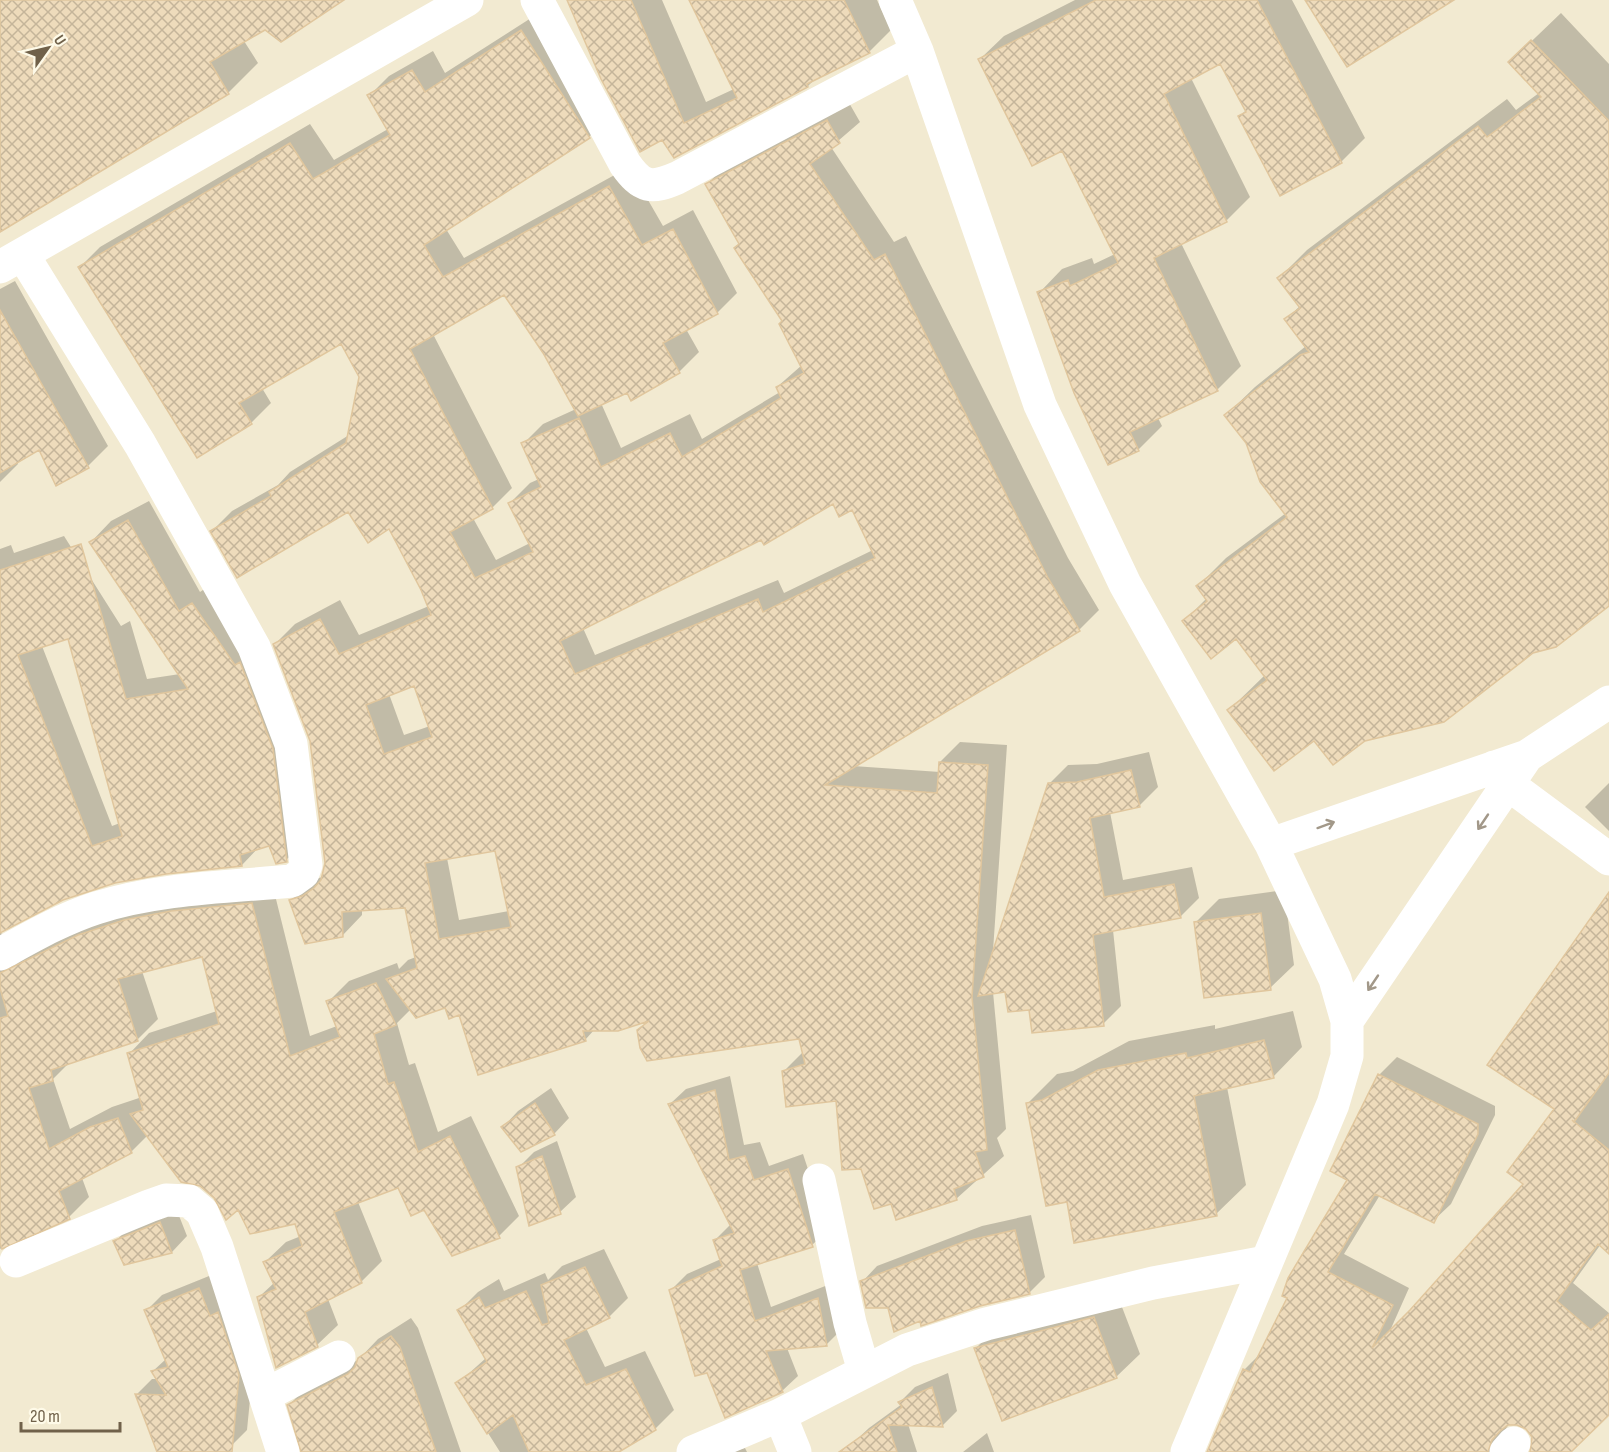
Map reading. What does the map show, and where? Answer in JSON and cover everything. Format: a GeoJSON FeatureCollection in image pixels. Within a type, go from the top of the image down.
{"type":"FeatureCollection","features":[{"type":"Feature","properties":{"kind":"street"},"geometry":{"type":"LineString","coordinates":[[0,954],[59,923],[96,908],[160,893],[292,881],[303,873],[306,865],[291,744],[254,647],[140,444],[12,261],[467,0]]}},
{"type":"Feature","properties":{"kind":"street"},"geometry":{"type":"LineString","coordinates":[[537,0],[625,164],[636,179],[649,186],[677,178],[917,51]]}},
{"type":"Feature","properties":{"kind":"street"},"geometry":{"type":"LineString","coordinates":[[895,0],[917,51],[1040,405],[1057,445],[1125,584],[1271,844],[1335,979],[1347,1021],[1347,1056],[1333,1104],[1293,1204],[1266,1262],[1187,1452]]}},
{"type":"Feature","properties":{"kind":"street"},"geometry":{"type":"LineString","coordinates":[[1271,844],[1501,775],[1609,702]]}},
{"type":"Feature","properties":{"kind":"street"},"geometry":{"type":"LineString","coordinates":[[1501,775],[1609,859]]}},
{"type":"Feature","properties":{"kind":"street"},"geometry":{"type":"LineString","coordinates":[[1347,1021],[1501,775]]}},
{"type":"Feature","properties":{"kind":"street"},"geometry":{"type":"LineString","coordinates":[[819,1179],[850,1323],[864,1371]]}},
{"type":"Feature","properties":{"kind":"street"},"geometry":{"type":"LineString","coordinates":[[16,1261],[148,1206],[166,1200],[189,1201],[202,1212],[217,1247],[283,1452]]}},
{"type":"Feature","properties":{"kind":"street"},"geometry":{"type":"LineString","coordinates":[[693,1452],[780,1415],[907,1350],[986,1324],[1153,1283],[1266,1262]]}},
{"type":"Feature","properties":{"kind":"street"},"geometry":{"type":"LineString","coordinates":[[265,1395],[339,1357]]}},
{"type":"Feature","properties":{"kind":"street"},"geometry":{"type":"LineString","coordinates":[[780,1415],[795,1452]]}},
{"type":"Feature","properties":{"kind":"shaded area"},"geometry":{"type":"Polygon","coordinates":[[[0,0],[1609,0],[1609,1452],[0,1452],[0,0]]]}},
{"type":"Feature","properties":{"kind":"building"},"geometry":{"type":"Polygon","coordinates":[[[0,0],[344,0],[281,42],[265,30],[210,62],[229,94],[0,232],[0,0]]]}},
{"type":"Feature","properties":{"kind":"building"},"geometry":{"type":"Polygon","coordinates":[[[567,0],[631,0],[684,123],[737,98],[689,0],[844,0],[870,53],[807,84],[808,87],[674,158],[662,140],[640,152],[601,79],[567,0]]]}},
{"type":"Feature","properties":{"kind":"building"},"geometry":{"type":"Polygon","coordinates":[[[1096,0],[1257,0],[1342,163],[1280,196],[1238,116],[1246,112],[1220,64],[1164,94],[1227,222],[1154,258],[1218,391],[1130,432],[1139,451],[1108,465],[1074,393],[1037,292],[1068,280],[1070,286],[1118,263],[1062,151],[1032,166],[978,59],[1096,0]]]}},
{"type":"Feature","properties":{"kind":"building"},"geometry":{"type":"Polygon","coordinates":[[[1305,0],[1454,0],[1347,67],[1305,0]]]}},
{"type":"Feature","properties":{"kind":"building"},"geometry":{"type":"Polygon","coordinates":[[[521,30],[590,138],[424,245],[443,277],[609,186],[642,245],[673,229],[718,314],[663,343],[680,373],[631,401],[627,393],[578,416],[543,353],[504,295],[410,349],[493,509],[450,532],[475,578],[533,552],[508,503],[541,487],[521,443],[579,418],[601,467],[670,433],[682,457],[781,398],[776,387],[804,373],[779,324],[782,321],[734,248],[739,244],[705,184],[827,120],[840,143],[810,164],[874,260],[885,254],[1048,578],[1080,631],[825,785],[937,793],[939,762],[988,765],[972,997],[987,1150],[975,1152],[984,1177],[954,1189],[957,1200],[896,1220],[891,1204],[874,1209],[861,1169],[842,1170],[836,1101],[786,1107],[782,1071],[805,1064],[799,1039],[647,1061],[640,1048],[637,1030],[649,1021],[618,1031],[583,1031],[586,1041],[478,1075],[459,1015],[449,1019],[445,1008],[416,1018],[386,979],[417,968],[405,908],[342,912],[343,937],[305,944],[289,900],[302,896],[314,888],[321,880],[325,863],[310,741],[273,644],[320,619],[339,654],[431,615],[421,590],[389,529],[368,543],[348,512],[237,578],[210,531],[271,496],[269,492],[346,443],[359,377],[341,344],[239,403],[252,424],[197,458],[78,267],[290,143],[313,179],[390,135],[367,95],[412,70],[425,92],[521,30]],[[833,504],[764,545],[761,540],[560,641],[575,674],[758,599],[763,612],[875,558],[852,510],[839,517],[833,504]],[[414,686],[366,705],[384,754],[432,737],[414,686]],[[495,851],[425,863],[439,939],[511,927],[495,851]]]}},
{"type":"Feature","properties":{"kind":"building"},"geometry":{"type":"Polygon","coordinates":[[[1531,40],[1609,121],[1609,606],[1556,647],[1533,653],[1444,722],[1365,741],[1333,765],[1314,741],[1274,771],[1227,710],[1267,680],[1236,639],[1211,659],[1182,621],[1207,601],[1196,586],[1287,517],[1260,482],[1246,443],[1224,415],[1300,355],[1309,352],[1284,319],[1300,308],[1277,278],[1478,126],[1487,137],[1541,97],[1508,62],[1531,40]]]}},
{"type":"Feature","properties":{"kind":"building"},"geometry":{"type":"Polygon","coordinates":[[[0,310],[89,468],[56,486],[39,450],[0,473],[0,310]]]}},
{"type":"Feature","properties":{"kind":"building"},"geometry":{"type":"Polygon","coordinates":[[[128,520],[179,611],[192,603],[235,665],[240,662],[273,749],[287,862],[276,864],[269,846],[240,855],[242,866],[166,874],[115,883],[63,900],[0,933],[0,570],[81,544],[126,699],[188,689],[89,542],[128,520]],[[68,639],[18,655],[92,846],[122,836],[68,639]]]}},
{"type":"Feature","properties":{"kind":"building"},"geometry":{"type":"Polygon","coordinates":[[[1131,770],[1140,807],[1090,818],[1104,897],[1174,884],[1181,918],[1093,935],[1104,1026],[1032,1033],[1029,1010],[1008,1012],[1005,992],[978,996],[1048,783],[1077,782],[1131,770]]]}},
{"type":"Feature","properties":{"kind":"building"},"geometry":{"type":"Polygon","coordinates":[[[1609,892],[1609,1073],[1574,1122],[1609,1150],[1609,1254],[1598,1244],[1557,1301],[1591,1330],[1609,1314],[1609,1415],[1571,1452],[1530,1452],[1532,1437],[1526,1429],[1517,1425],[1508,1425],[1492,1440],[1488,1452],[1207,1452],[1243,1369],[1250,1372],[1287,1298],[1282,1296],[1288,1278],[1347,1180],[1330,1171],[1378,1074],[1478,1124],[1478,1134],[1434,1223],[1375,1194],[1328,1272],[1393,1305],[1372,1348],[1410,1310],[1523,1184],[1507,1172],[1554,1109],[1487,1065],[1609,892]]]}},
{"type":"Feature","properties":{"kind":"building"},"geometry":{"type":"Polygon","coordinates":[[[252,903],[290,1056],[340,1037],[326,1001],[376,983],[396,1025],[374,1034],[388,1084],[394,1082],[418,1152],[450,1136],[500,1238],[452,1256],[424,1210],[411,1216],[398,1188],[334,1212],[362,1283],[305,1312],[318,1347],[276,1368],[257,1297],[276,1289],[263,1262],[302,1246],[295,1224],[250,1234],[238,1210],[226,1220],[214,1198],[200,1186],[181,1182],[130,1114],[143,1110],[127,1053],[219,1024],[202,957],[118,979],[138,1041],[51,1070],[53,1081],[29,1088],[49,1149],[90,1127],[118,1118],[132,1153],[59,1191],[70,1219],[2,1249],[0,1243],[0,1018],[8,1016],[0,988],[0,973],[78,935],[124,920],[171,911],[252,903]]]}},
{"type":"Feature","properties":{"kind":"building"},"geometry":{"type":"Polygon","coordinates":[[[1261,913],[1271,990],[1204,998],[1194,922],[1261,913]]]}},
{"type":"Feature","properties":{"kind":"building"},"geometry":{"type":"Polygon","coordinates":[[[1264,1040],[1274,1078],[1194,1096],[1217,1216],[1074,1243],[1067,1202],[1046,1206],[1026,1103],[1042,1100],[1098,1070],[1186,1053],[1187,1058],[1264,1040]]]}},
{"type":"Feature","properties":{"kind":"building"},"geometry":{"type":"Polygon","coordinates":[[[715,1090],[729,1160],[745,1156],[754,1180],[788,1169],[813,1247],[740,1270],[755,1321],[818,1298],[827,1346],[766,1351],[783,1392],[725,1418],[707,1373],[695,1376],[669,1290],[722,1266],[713,1240],[734,1233],[668,1104],[715,1090]]]}},
{"type":"Feature","properties":{"kind":"building"},"geometry":{"type":"Polygon","coordinates":[[[535,1103],[555,1135],[521,1152],[501,1127],[535,1103]]]}},
{"type":"Feature","properties":{"kind":"building"},"geometry":{"type":"Polygon","coordinates":[[[542,1156],[561,1214],[529,1226],[516,1167],[542,1156]]]}},
{"type":"Feature","properties":{"kind":"building"},"geometry":{"type":"Polygon","coordinates":[[[160,1222],[172,1253],[124,1265],[113,1241],[160,1222]]]}},
{"type":"Feature","properties":{"kind":"building"},"geometry":{"type":"Polygon","coordinates":[[[1015,1230],[1030,1294],[980,1306],[921,1326],[920,1321],[894,1332],[888,1308],[866,1308],[860,1281],[966,1241],[1015,1230]]]}},
{"type":"Feature","properties":{"kind":"building"},"geometry":{"type":"Polygon","coordinates":[[[585,1267],[610,1318],[564,1340],[586,1385],[626,1369],[656,1430],[619,1452],[529,1452],[513,1415],[487,1434],[455,1383],[487,1362],[457,1310],[479,1297],[485,1308],[526,1291],[542,1325],[549,1323],[541,1285],[585,1267]]]}},
{"type":"Feature","properties":{"kind":"building"},"geometry":{"type":"Polygon","coordinates":[[[199,1288],[210,1316],[218,1312],[239,1375],[232,1452],[157,1452],[135,1394],[166,1395],[151,1371],[168,1367],[144,1310],[199,1288]]]}},
{"type":"Feature","properties":{"kind":"building"},"geometry":{"type":"Polygon","coordinates":[[[1094,1317],[1117,1378],[1002,1421],[974,1348],[1094,1317]]]}},
{"type":"Feature","properties":{"kind":"building"},"geometry":{"type":"Polygon","coordinates":[[[391,1336],[400,1347],[436,1452],[301,1452],[287,1405],[348,1374],[355,1367],[358,1358],[391,1336]]]}},
{"type":"Feature","properties":{"kind":"building"},"geometry":{"type":"Polygon","coordinates":[[[932,1387],[943,1427],[888,1425],[897,1452],[839,1452],[902,1407],[898,1402],[932,1387]]]}}]}
